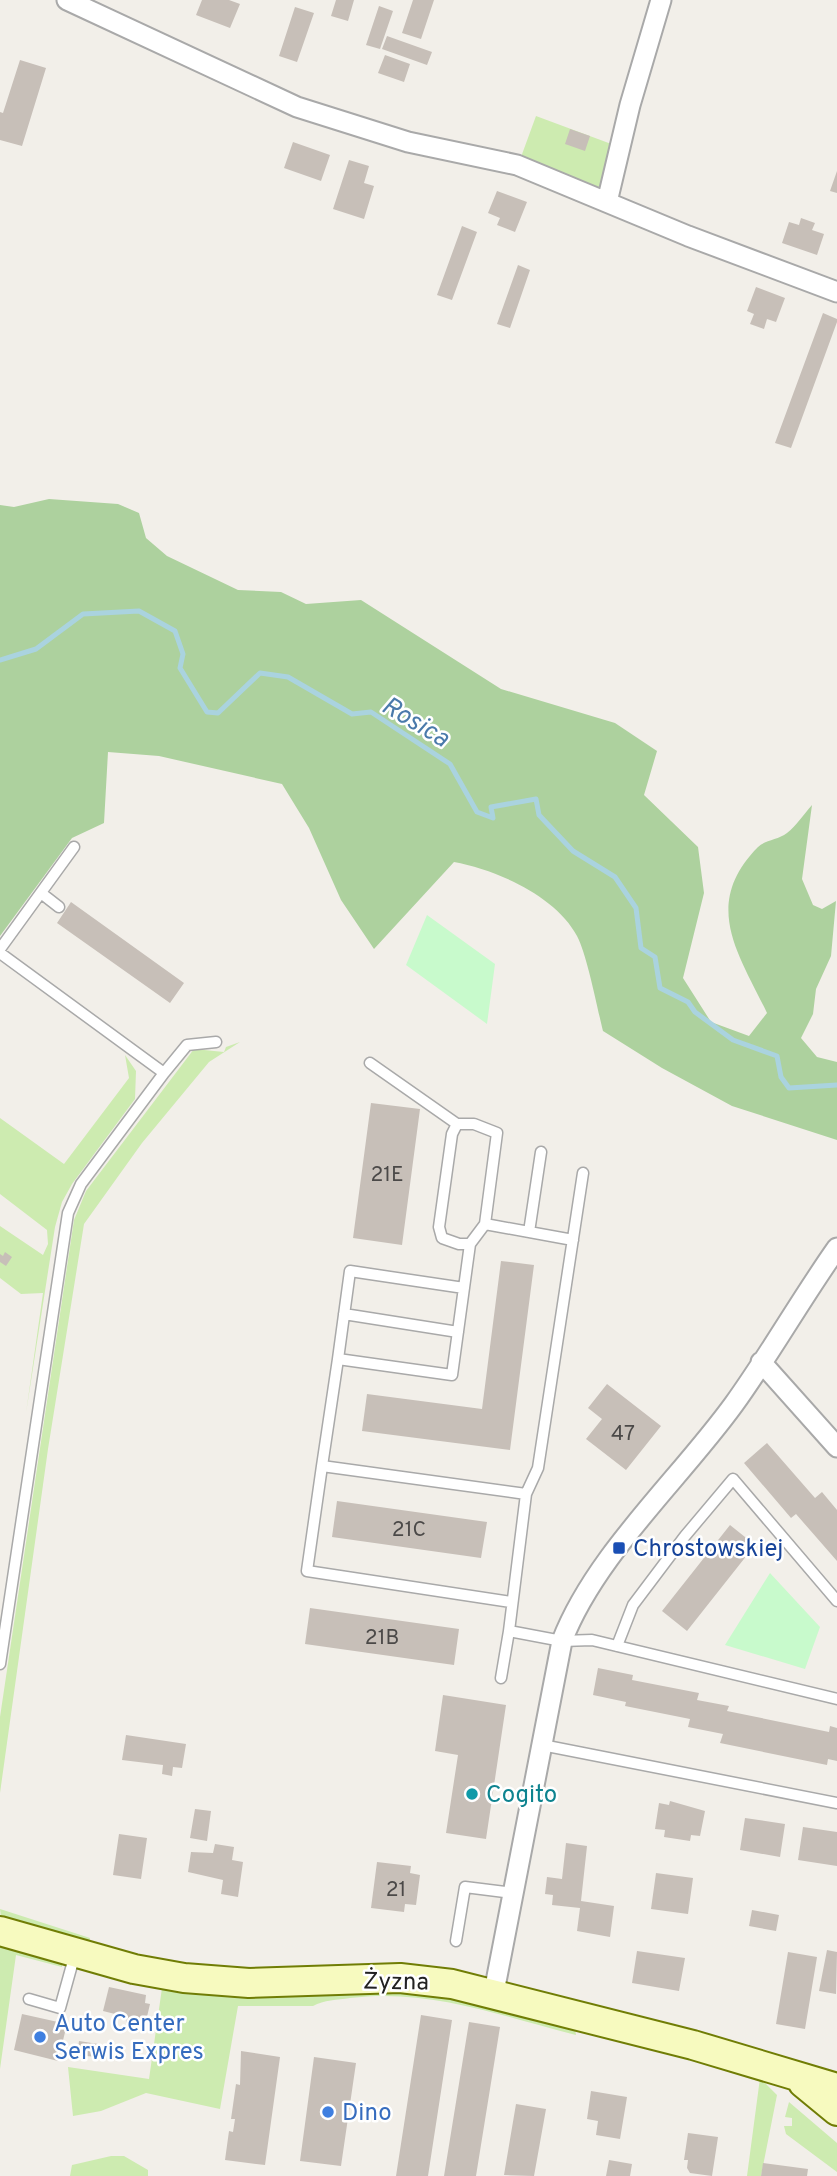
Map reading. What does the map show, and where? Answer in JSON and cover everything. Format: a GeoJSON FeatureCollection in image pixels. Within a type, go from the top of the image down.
{"type":"FeatureCollection","features":[{"type":"Feature","properties":{"kind":"street"},"geometry":{"type":"LineString","coordinates":[[67,0],[297,107],[408,142],[517,165],[837,292]]}},
{"type":"Feature","properties":{"kind":"street"},"geometry":{"type":"LineString","coordinates":[[607,202],[630,104],[661,0]]}},
{"type":"Feature","properties":{"kind":"street"},"geometry":{"type":"LineString","coordinates":[[494,1992],[562,1642],[574,1610],[597,1576],[734,1404],[837,1248]]}},
{"type":"Feature","properties":{"kind":"street"},"geometry":{"type":"LineString","coordinates":[[761,1362],[837,1447]]}},
{"type":"Feature","properties":{"kind":"street","name":"Żyzna"},"geometry":{"type":"LineString","coordinates":[[0,1931],[146,1972],[219,1982],[400,1978],[434,1980],[494,1992],[786,2071],[837,2088]]}},
{"type":"Feature","properties":{"kind":"street","name":"Żyzna"},"geometry":{"type":"LineString","coordinates":[[786,2071],[837,2111]]}},
{"type":"Feature","properties":{"kind":"lane"},"geometry":{"type":"LineString","coordinates":[[75,847],[0,951],[164,1073]]}},
{"type":"Feature","properties":{"kind":"lane"},"geometry":{"type":"LineString","coordinates":[[41,893],[60,907]]}},
{"type":"Feature","properties":{"kind":"lane"},"geometry":{"type":"LineString","coordinates":[[0,1664],[68,1213],[81,1184],[187,1045],[216,1042]]}},
{"type":"Feature","properties":{"kind":"lane"},"geometry":{"type":"LineString","coordinates":[[338,1359],[452,1375],[470,1244],[485,1224],[497,1133],[474,1124],[457,1124],[370,1063]]}},
{"type":"Feature","properties":{"kind":"lane"},"geometry":{"type":"LineString","coordinates":[[457,1124],[452,1134],[439,1227],[442,1238],[459,1244],[470,1244]]}},
{"type":"Feature","properties":{"kind":"lane"},"geometry":{"type":"LineString","coordinates":[[529,1232],[541,1152]]}},
{"type":"Feature","properties":{"kind":"lane"},"geometry":{"type":"LineString","coordinates":[[501,1678],[526,1494],[538,1468],[583,1173]]}},
{"type":"Feature","properties":{"kind":"lane"},"geometry":{"type":"LineString","coordinates":[[485,1224],[573,1240]]}},
{"type":"Feature","properties":{"kind":"lane"},"geometry":{"type":"LineString","coordinates":[[464,1288],[350,1271],[307,1571],[511,1602]]}},
{"type":"Feature","properties":{"kind":"lane"},"geometry":{"type":"LineString","coordinates":[[344,1314],[458,1332]]}},
{"type":"Feature","properties":{"kind":"lane"},"geometry":{"type":"LineString","coordinates":[[322,1466],[526,1494]]}},
{"type":"Feature","properties":{"kind":"lane"},"geometry":{"type":"LineString","coordinates":[[617,1646],[633,1605],[685,1536],[733,1479],[837,1601]]}},
{"type":"Feature","properties":{"kind":"lane"},"geometry":{"type":"LineString","coordinates":[[509,1631],[562,1642],[592,1640],[837,1699]]}},
{"type":"Feature","properties":{"kind":"lane"},"geometry":{"type":"LineString","coordinates":[[541,1745],[837,1803]]}},
{"type":"Feature","properties":{"kind":"lane"},"geometry":{"type":"LineString","coordinates":[[456,1941],[465,1886],[513,1893]]}},
{"type":"Feature","properties":{"kind":"lane"},"geometry":{"type":"LineString","coordinates":[[29,1999],[60,2008],[76,1953]]}},
{"type":"Feature","properties":{"kind":"green space"},"geometry":{"type":"Polygon","coordinates":[[[536,116],[614,145],[601,188],[521,157],[536,116]]]}},
{"type":"Feature","properties":{"kind":"green space"},"geometry":{"type":"Polygon","coordinates":[[[49,499],[118,504],[139,513],[146,538],[167,556],[238,590],[281,592],[306,604],[361,600],[501,689],[615,723],[657,751],[644,795],[698,847],[704,893],[683,978],[711,1022],[749,1036],[767,1013],[737,950],[731,930],[728,909],[731,889],[741,868],[758,847],[787,833],[812,805],[802,879],[813,905],[822,909],[836,901],[831,956],[816,989],[813,1014],[801,1038],[817,1057],[837,1062],[837,1140],[732,1106],[662,1068],[603,1031],[588,968],[577,936],[555,909],[540,897],[506,878],[454,862],[374,949],[341,900],[309,828],[282,784],[159,756],[108,752],[104,823],[72,838],[0,936],[0,505],[14,507],[49,499]]]}},
{"type":"Feature","properties":{"kind":"green space"},"geometry":{"type":"Polygon","coordinates":[[[427,915],[495,964],[487,1024],[406,965],[427,915]]]}},
{"type":"Feature","properties":{"kind":"green space"},"geometry":{"type":"Polygon","coordinates":[[[240,1042],[209,1062],[142,1143],[84,1224],[48,1449],[0,1793],[0,1717],[74,1220],[86,1191],[194,1049],[224,1052],[226,1047],[240,1042]]]}},
{"type":"Feature","properties":{"kind":"green space"},"geometry":{"type":"Polygon","coordinates":[[[125,1055],[136,1071],[135,1099],[72,1184],[62,1202],[55,1227],[26,1413],[43,1293],[21,1294],[0,1278],[0,1226],[43,1255],[48,1244],[47,1230],[0,1194],[0,1118],[64,1164],[129,1078],[125,1055]]]}},
{"type":"Feature","properties":{"kind":"green space"},"geometry":{"type":"Polygon","coordinates":[[[770,1573],[820,1627],[805,1669],[725,1645],[770,1573]]]}},
{"type":"Feature","properties":{"kind":"green space"},"geometry":{"type":"Polygon","coordinates":[[[0,1909],[90,1938],[89,1943],[1,1917],[0,1909]]]}},
{"type":"Feature","properties":{"kind":"green space"},"geometry":{"type":"Polygon","coordinates":[[[0,1946],[62,1964],[62,1967],[16,1955],[0,2069],[0,1946]]]}},
{"type":"Feature","properties":{"kind":"green space"},"geometry":{"type":"Polygon","coordinates":[[[162,1988],[224,1996],[377,1992],[429,1995],[492,2007],[575,2029],[576,2035],[492,2012],[437,2000],[408,1997],[350,1998],[326,2001],[313,2006],[238,2006],[220,2109],[146,2093],[101,2111],[73,2116],[68,2067],[149,2079],[162,1988]]]}},
{"type":"Feature","properties":{"kind":"green space"},"geometry":{"type":"Polygon","coordinates":[[[760,2078],[777,2095],[761,2176],[747,2176],[760,2078]]]}},
{"type":"Feature","properties":{"kind":"green space"},"geometry":{"type":"Polygon","coordinates":[[[789,2102],[837,2143],[837,2172],[786,2134],[784,2126],[792,2126],[792,2118],[785,2117],[789,2102]]]}},
{"type":"Feature","properties":{"kind":"green space"},"geometry":{"type":"Polygon","coordinates":[[[111,2156],[124,2156],[148,2170],[148,2176],[70,2176],[72,2165],[111,2156]]]}},
{"type":"Feature","properties":{"kind":"building"},"geometry":{"type":"Polygon","coordinates":[[[202,0],[229,0],[240,4],[230,28],[196,15],[202,0]]]}},
{"type":"Feature","properties":{"kind":"building"},"geometry":{"type":"Polygon","coordinates":[[[336,0],[354,0],[348,21],[331,16],[336,0]]]}},
{"type":"Feature","properties":{"kind":"building"},"geometry":{"type":"Polygon","coordinates":[[[413,0],[434,0],[421,39],[402,33],[413,0]]]}},
{"type":"Feature","properties":{"kind":"building"},"geometry":{"type":"Polygon","coordinates":[[[379,6],[393,11],[380,49],[366,45],[379,6]]]}},
{"type":"Feature","properties":{"kind":"building"},"geometry":{"type":"Polygon","coordinates":[[[295,7],[314,13],[297,62],[279,56],[295,7]]]}},
{"type":"Feature","properties":{"kind":"building"},"geometry":{"type":"Polygon","coordinates":[[[387,36],[432,52],[427,65],[382,49],[387,36]]]}},
{"type":"Feature","properties":{"kind":"building"},"geometry":{"type":"Polygon","coordinates":[[[385,55],[410,64],[404,82],[378,73],[385,55]]]}},
{"type":"Feature","properties":{"kind":"building"},"geometry":{"type":"Polygon","coordinates":[[[20,60],[46,68],[22,146],[0,140],[0,112],[3,113],[20,60]]]}},
{"type":"Feature","properties":{"kind":"building"},"geometry":{"type":"Polygon","coordinates":[[[570,129],[590,136],[585,151],[565,144],[570,129]]]}},
{"type":"Feature","properties":{"kind":"building"},"geometry":{"type":"Polygon","coordinates":[[[293,142],[330,155],[321,181],[284,168],[293,142]]]}},
{"type":"Feature","properties":{"kind":"building"},"geometry":{"type":"Polygon","coordinates":[[[349,160],[369,166],[364,183],[374,186],[364,219],[333,209],[349,160]]]}},
{"type":"Feature","properties":{"kind":"building"},"geometry":{"type":"Polygon","coordinates":[[[837,171],[837,193],[830,191],[837,171]]]}},
{"type":"Feature","properties":{"kind":"building"},"geometry":{"type":"Polygon","coordinates":[[[497,191],[527,202],[515,232],[497,225],[500,218],[488,213],[497,191]]]}},
{"type":"Feature","properties":{"kind":"building"},"geometry":{"type":"Polygon","coordinates":[[[801,218],[815,223],[812,230],[824,234],[817,255],[782,243],[789,222],[799,225],[801,218]]]}},
{"type":"Feature","properties":{"kind":"building"},"geometry":{"type":"Polygon","coordinates":[[[462,226],[477,232],[452,300],[437,295],[462,226]]]}},
{"type":"Feature","properties":{"kind":"building"},"geometry":{"type":"Polygon","coordinates":[[[518,265],[530,270],[510,328],[497,324],[518,265]]]}},
{"type":"Feature","properties":{"kind":"building"},"geometry":{"type":"Polygon","coordinates":[[[756,287],[785,298],[776,322],[767,319],[764,329],[750,324],[754,314],[747,311],[756,287]]]}},
{"type":"Feature","properties":{"kind":"building"},"geometry":{"type":"Polygon","coordinates":[[[823,313],[837,319],[837,322],[791,448],[775,443],[823,313]]]}},
{"type":"Feature","properties":{"kind":"building"},"geometry":{"type":"Polygon","coordinates":[[[71,902],[184,983],[170,1003],[57,923],[71,902]]]}},
{"type":"Feature","properties":{"kind":"building"},"geometry":{"type":"Polygon","coordinates":[[[371,1103],[420,1109],[402,1245],[353,1238],[371,1103]]]}},
{"type":"Feature","properties":{"kind":"building"},"geometry":{"type":"Polygon","coordinates":[[[5,1252],[12,1257],[6,1266],[0,1262],[0,1254],[3,1256],[5,1252]]]}},
{"type":"Feature","properties":{"kind":"building"},"geometry":{"type":"Polygon","coordinates":[[[501,1261],[534,1265],[510,1450],[362,1431],[367,1394],[482,1409],[501,1261]]]}},
{"type":"Feature","properties":{"kind":"building"},"geometry":{"type":"Polygon","coordinates":[[[607,1384],[661,1426],[626,1470],[586,1439],[602,1419],[588,1408],[607,1384]]]}},
{"type":"Feature","properties":{"kind":"building"},"geometry":{"type":"Polygon","coordinates":[[[767,1443],[815,1498],[822,1492],[837,1510],[837,1561],[796,1514],[791,1518],[744,1463],[767,1443]]]}},
{"type":"Feature","properties":{"kind":"building"},"geometry":{"type":"Polygon","coordinates":[[[337,1501],[487,1522],[481,1558],[332,1537],[337,1501]]]}},
{"type":"Feature","properties":{"kind":"building"},"geometry":{"type":"Polygon","coordinates":[[[730,1525],[755,1545],[687,1631],[662,1611],[730,1525]]]}},
{"type":"Feature","properties":{"kind":"building"},"geometry":{"type":"Polygon","coordinates":[[[310,1608],[459,1629],[454,1665],[305,1644],[310,1608]]]}},
{"type":"Feature","properties":{"kind":"building"},"geometry":{"type":"Polygon","coordinates":[[[598,1668],[633,1675],[632,1680],[699,1693],[697,1700],[729,1706],[727,1711],[829,1732],[830,1726],[837,1728],[837,1761],[828,1759],[827,1765],[720,1743],[723,1734],[688,1727],[690,1719],[625,1706],[626,1702],[593,1695],[598,1668]]]}},
{"type":"Feature","properties":{"kind":"building","name":"Cogito"},"geometry":{"type":"Polygon","coordinates":[[[443,1695],[506,1705],[486,1839],[446,1833],[458,1755],[435,1751],[443,1695]]]}},
{"type":"Feature","properties":{"kind":"building"},"geometry":{"type":"Polygon","coordinates":[[[126,1735],[186,1744],[182,1768],[173,1767],[172,1776],[162,1774],[163,1765],[122,1760],[126,1735]]]}},
{"type":"Feature","properties":{"kind":"building"},"geometry":{"type":"Polygon","coordinates":[[[670,1801],[705,1811],[700,1836],[691,1835],[690,1841],[664,1837],[665,1830],[655,1829],[659,1803],[669,1805],[670,1801]]]}},
{"type":"Feature","properties":{"kind":"building"},"geometry":{"type":"Polygon","coordinates":[[[195,1809],[211,1811],[207,1841],[190,1838],[195,1809]]]}},
{"type":"Feature","properties":{"kind":"building"},"geometry":{"type":"Polygon","coordinates":[[[745,1818],[785,1824],[780,1857],[740,1850],[745,1818]]]}},
{"type":"Feature","properties":{"kind":"building"},"geometry":{"type":"Polygon","coordinates":[[[803,1827],[837,1832],[837,1866],[798,1860],[803,1827]]]}},
{"type":"Feature","properties":{"kind":"building"},"geometry":{"type":"Polygon","coordinates":[[[119,1834],[147,1838],[141,1879],[113,1875],[119,1834]]]}},
{"type":"Feature","properties":{"kind":"building"},"geometry":{"type":"Polygon","coordinates":[[[566,1843],[587,1846],[581,1901],[614,1906],[610,1937],[577,1931],[580,1908],[552,1905],[553,1895],[545,1894],[547,1877],[562,1879],[566,1843]]]}},
{"type":"Feature","properties":{"kind":"building"},"geometry":{"type":"Polygon","coordinates":[[[215,1844],[234,1847],[232,1860],[243,1862],[238,1897],[221,1894],[223,1880],[188,1872],[191,1852],[213,1853],[215,1844]]]}},
{"type":"Feature","properties":{"kind":"building"},"geometry":{"type":"Polygon","coordinates":[[[377,1862],[411,1866],[410,1873],[420,1875],[416,1905],[405,1904],[404,1912],[371,1908],[377,1862]]]}},
{"type":"Feature","properties":{"kind":"building"},"geometry":{"type":"Polygon","coordinates":[[[656,1873],[693,1878],[688,1914],[651,1909],[656,1873]]]}},
{"type":"Feature","properties":{"kind":"building"},"geometry":{"type":"Polygon","coordinates":[[[752,1910],[779,1915],[776,1931],[749,1926],[752,1910]]]}},
{"type":"Feature","properties":{"kind":"building"},"geometry":{"type":"Polygon","coordinates":[[[827,1950],[837,1952],[836,1994],[819,1991],[827,1950]]]}},
{"type":"Feature","properties":{"kind":"building"},"geometry":{"type":"Polygon","coordinates":[[[637,1951],[685,1958],[679,1991],[632,1983],[637,1951]]]}},
{"type":"Feature","properties":{"kind":"building"},"geometry":{"type":"Polygon","coordinates":[[[788,1952],[817,1957],[805,2029],[776,2024],[788,1952]]]}},
{"type":"Feature","properties":{"kind":"building"},"geometry":{"type":"Polygon","coordinates":[[[109,1987],[146,1995],[145,2003],[150,2004],[146,2021],[139,2020],[138,2026],[126,2023],[127,2017],[103,2011],[109,1987]]]}},
{"type":"Feature","properties":{"kind":"building","name":"Auto Center Serwis Expres"},"geometry":{"type":"Polygon","coordinates":[[[22,2014],[67,2024],[58,2061],[14,2050],[22,2014]]]}},
{"type":"Feature","properties":{"kind":"building"},"geometry":{"type":"Polygon","coordinates":[[[421,2015],[452,2020],[428,2176],[396,2176],[421,2015]]]}},
{"type":"Feature","properties":{"kind":"building"},"geometry":{"type":"Polygon","coordinates":[[[469,2022],[500,2027],[476,2176],[444,2176],[469,2022]]]}},
{"type":"Feature","properties":{"kind":"building"},"geometry":{"type":"Polygon","coordinates":[[[79,2041],[98,2044],[96,2057],[77,2055],[79,2041]]]}},
{"type":"Feature","properties":{"kind":"building"},"geometry":{"type":"Polygon","coordinates":[[[241,2051],[280,2057],[265,2165],[225,2160],[229,2131],[233,2132],[235,2119],[231,2119],[236,2084],[240,2085],[241,2051]]]}},
{"type":"Feature","properties":{"kind":"building","name":"Dino"},"geometry":{"type":"Polygon","coordinates":[[[314,2057],[356,2063],[341,2166],[300,2161],[314,2057]]]}},
{"type":"Feature","properties":{"kind":"building"},"geometry":{"type":"Polygon","coordinates":[[[591,2091],[627,2097],[620,2139],[596,2135],[598,2121],[587,2119],[591,2091]]]}},
{"type":"Feature","properties":{"kind":"building"},"geometry":{"type":"Polygon","coordinates":[[[516,2104],[546,2109],[534,2176],[504,2175],[516,2104]]]}},
{"type":"Feature","properties":{"kind":"building"},"geometry":{"type":"Polygon","coordinates":[[[688,2133],[718,2137],[712,2176],[690,2173],[687,2168],[688,2160],[684,2160],[688,2133]]]}},
{"type":"Feature","properties":{"kind":"building"},"geometry":{"type":"Polygon","coordinates":[[[609,2160],[632,2164],[630,2176],[606,2176],[609,2160]]]}},
{"type":"Feature","properties":{"kind":"building"},"geometry":{"type":"Polygon","coordinates":[[[763,2163],[808,2169],[807,2176],[761,2176],[763,2163]]]}},
{"type":"Feature","properties":{"kind":"waterway","name":"Rosica"},"geometry":{"type":"LineString","coordinates":[[0,660],[36,649],[83,614],[139,611],[175,631],[183,654],[180,668],[207,712],[218,713],[260,673],[288,677],[352,714],[371,712],[450,764],[477,812],[493,818],[491,807],[536,799],[539,815],[573,851],[615,877],[636,908],[641,948],[655,957],[660,988],[688,1002],[695,1012],[733,1040],[777,1056],[781,1077],[789,1088],[837,1085]]}},
{"type":"Feature","properties":{"kind":"place","name":"Chrostowskiej"},"geometry":{"type":"Point","coordinates":[619,1548]}},
{"type":"Feature","properties":{"kind":"place","name":"Cogito"},"geometry":{"type":"Point","coordinates":[472,1794]}},
{"type":"Feature","properties":{"kind":"place","name":"Auto Center Serwis Expres"},"geometry":{"type":"Point","coordinates":[40,2037]}},
{"type":"Feature","properties":{"kind":"place","name":"Dino"},"geometry":{"type":"Point","coordinates":[328,2112]}}]}
